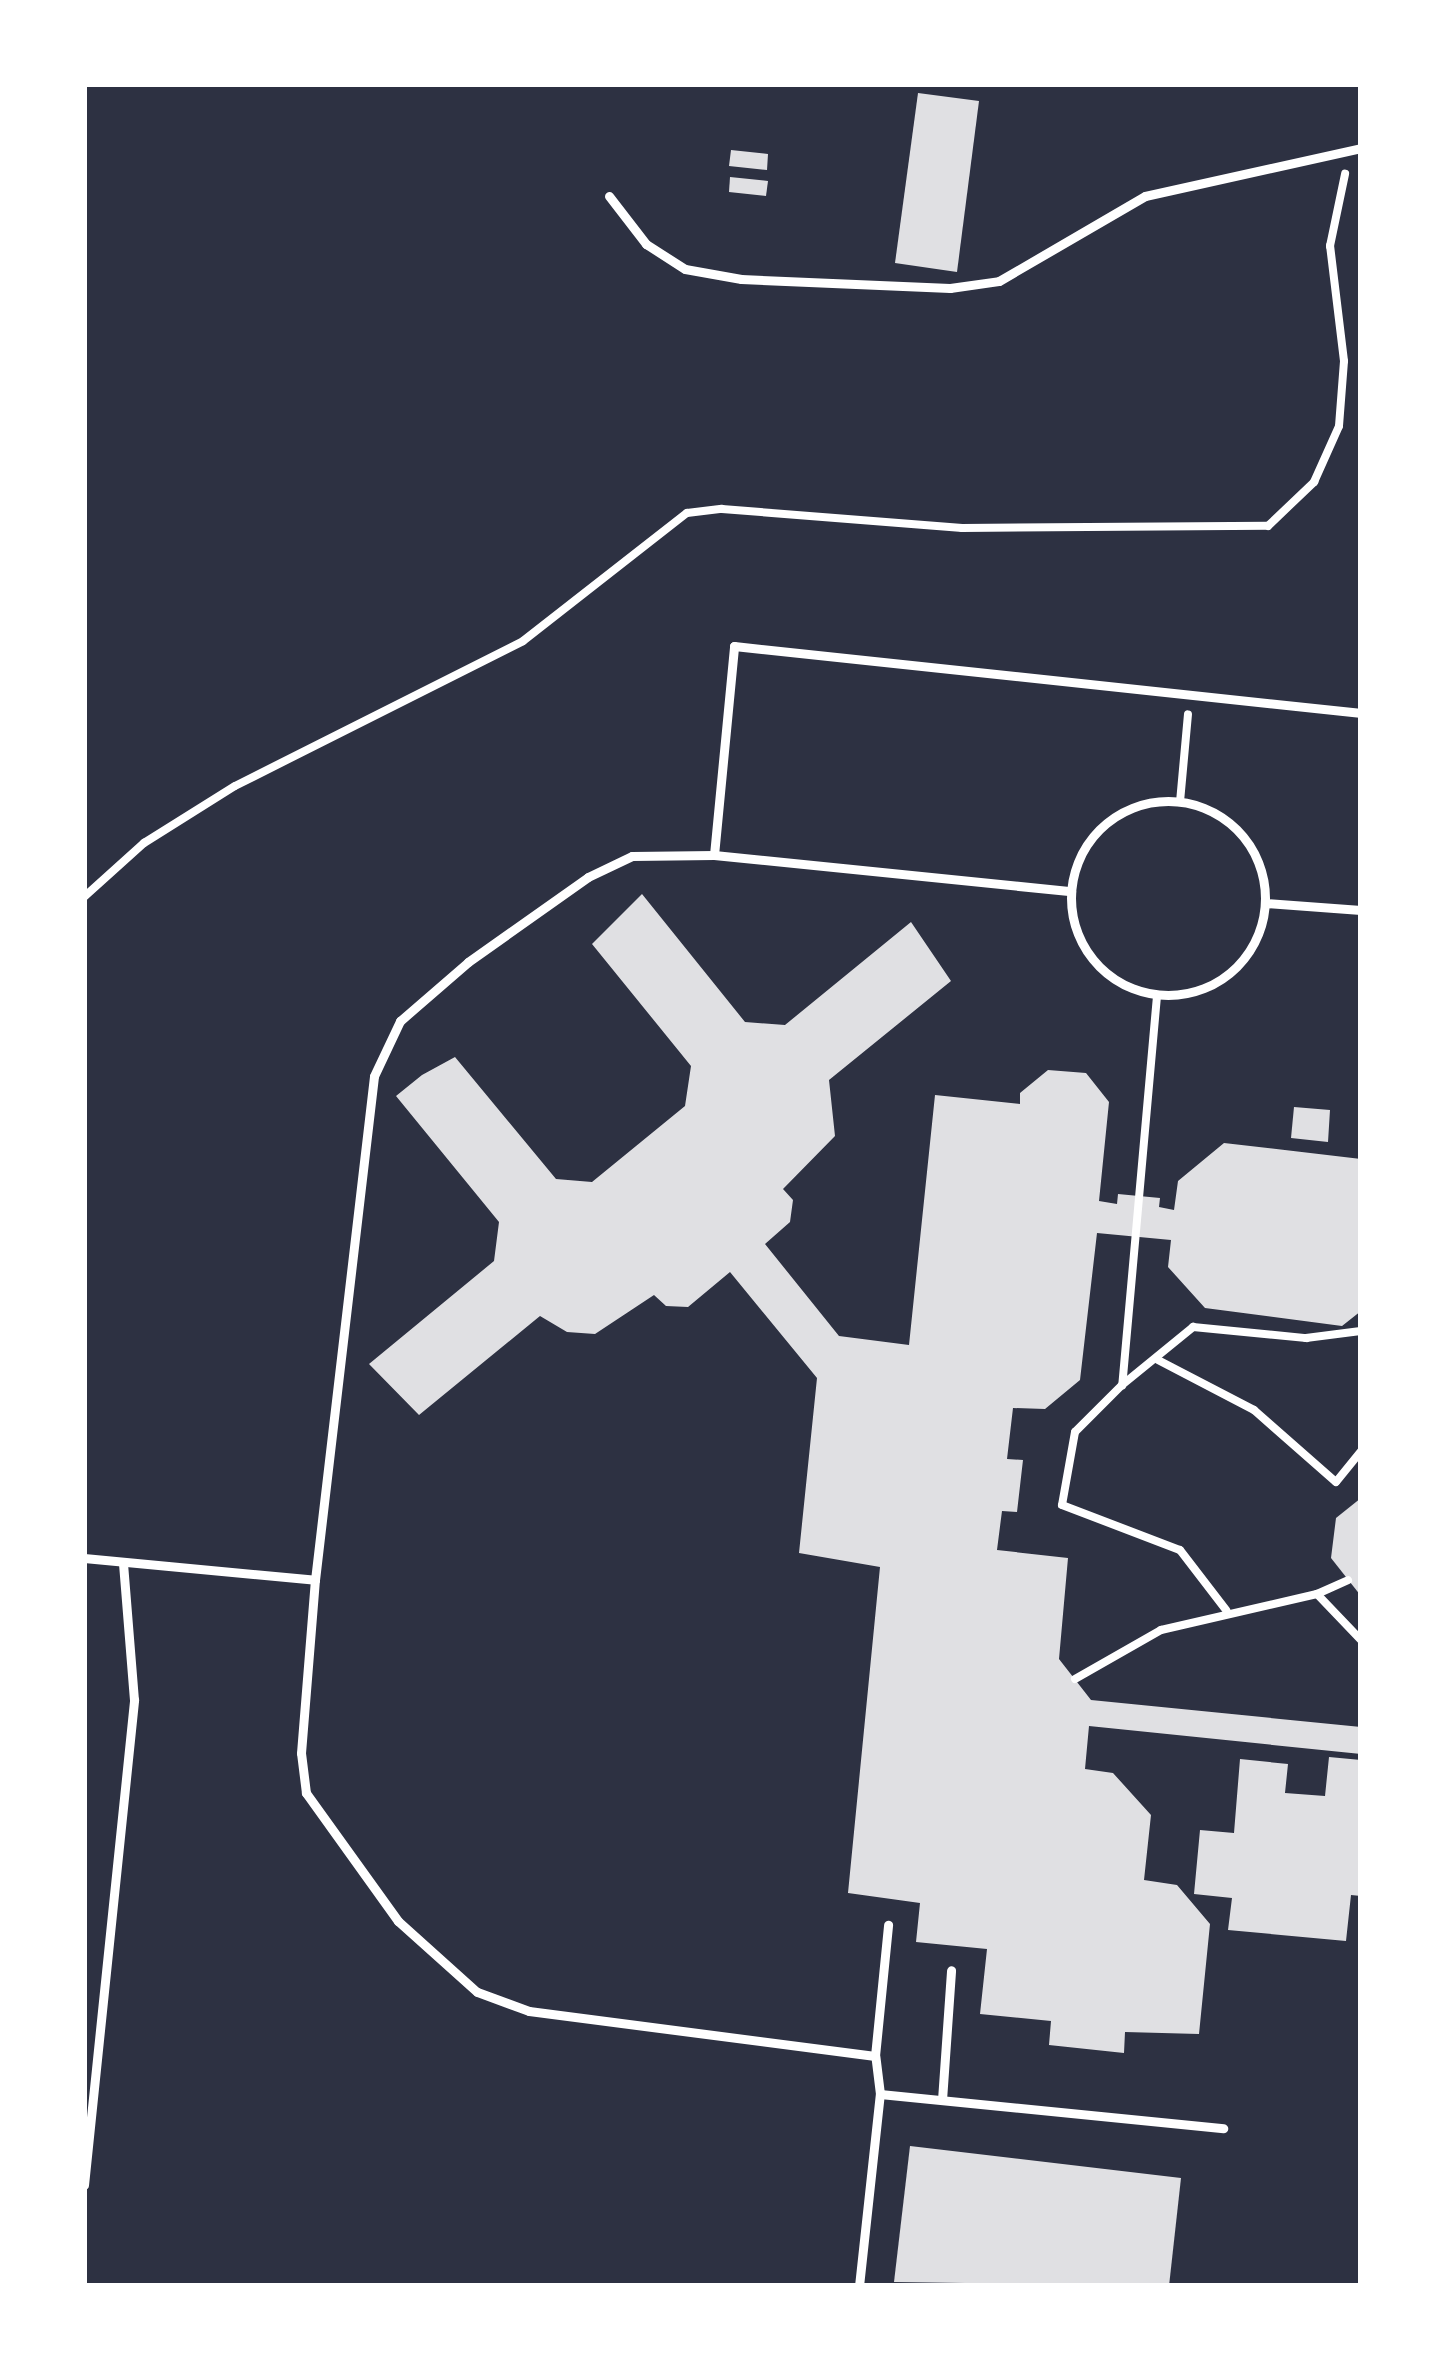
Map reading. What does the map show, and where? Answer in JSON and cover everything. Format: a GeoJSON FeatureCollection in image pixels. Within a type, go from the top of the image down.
{"type":"FeatureCollection","features":[{"type":"Feature","properties":{"kind":"lane"},"geometry":{"type":"LineString","coordinates":[[609,196],[646,244],[698,272],[950,288],[999,281],[1145,196],[1358,149]]}},
{"type":"Feature","properties":{"kind":"lane"},"geometry":{"type":"LineString","coordinates":[[714,855],[734,646],[1361,713]]}},
{"type":"Feature","properties":{"kind":"lane"},"geometry":{"type":"LineString","coordinates":[[1180,802],[1238,830],[1258,858],[1265,903],[1252,949],[1231,974],[1200,991],[1157,996],[1097,967],[1079,940],[1070,891],[1083,848],[1118,814],[1180,802]]}},
{"type":"Feature","properties":{"kind":"lane"},"geometry":{"type":"LineString","coordinates":[[875,2056],[529,2011],[477,1992],[423,1948],[341,1851],[306,1793],[301,1753],[315,1580],[374,1076],[400,1021],[588,877],[632,856],[714,855],[1070,891]]}},
{"type":"Feature","properties":{"kind":"lane"},"geometry":{"type":"LineString","coordinates":[[1265,903],[1361,910]]}},
{"type":"Feature","properties":{"kind":"lane"},"geometry":{"type":"LineString","coordinates":[[84,1558],[315,1580]]}},
{"type":"Feature","properties":{"kind":"lane"},"geometry":{"type":"LineString","coordinates":[[84,2185],[134,1700],[123,1562]]}},
{"type":"Feature","properties":{"kind":"lane"},"geometry":{"type":"LineString","coordinates":[[859,2286],[880,2094],[875,2056],[888,1925]]}},
{"type":"Feature","properties":{"kind":"lane"},"geometry":{"type":"LineString","coordinates":[[942,2100],[951,1970]]}},
{"type":"Feature","properties":{"kind":"lane"},"geometry":{"type":"LineString","coordinates":[[880,2094],[1223,2128]]}},
{"type":"Feature","properties":{"kind":"path"},"geometry":{"type":"LineString","coordinates":[[84,897],[144,844],[235,786],[523,641],[687,513],[962,528],[1268,526],[1314,482],[1339,426],[1344,361],[1330,222],[1358,149]]}},
{"type":"Feature","properties":{"kind":"path"},"geometry":{"type":"LineString","coordinates":[[1180,802],[1189,695]]}},
{"type":"Feature","properties":{"kind":"path"},"geometry":{"type":"LineString","coordinates":[[1122,1385],[1157,996]]}},
{"type":"Feature","properties":{"kind":"path"},"geometry":{"type":"LineString","coordinates":[[1226,1610],[1180,1550],[1062,1505],[1075,1432],[1192,1327],[1306,1338],[1361,1331]]}},
{"type":"Feature","properties":{"kind":"path"},"geometry":{"type":"LineString","coordinates":[[1158,1360],[1254,1410],[1336,1482],[1361,1451]]}},
{"type":"Feature","properties":{"kind":"path"},"geometry":{"type":"LineString","coordinates":[[1075,1679],[1161,1630],[1226,1610],[1317,1594],[1348,1580]]}},
{"type":"Feature","properties":{"kind":"path"},"geometry":{"type":"LineString","coordinates":[[1317,1594],[1361,1640]]}},
{"type":"Feature","properties":{"kind":"building"},"geometry":{"type":"Polygon","coordinates":[[[918,93],[979,101],[957,272],[895,263],[918,93]]]}},
{"type":"Feature","properties":{"kind":"building"},"geometry":{"type":"Polygon","coordinates":[[[731,150],[768,154],[767,170],[729,166],[731,150]]]}},
{"type":"Feature","properties":{"kind":"building"},"geometry":{"type":"Polygon","coordinates":[[[730,177],[768,181],[766,196],[729,192],[730,177]]]}},
{"type":"Feature","properties":{"kind":"building"},"geometry":{"type":"Polygon","coordinates":[[[642,894],[745,1022],[785,1025],[911,922],[951,981],[829,1080],[835,1136],[783,1189],[793,1200],[790,1222],[765,1244],[839,1336],[909,1345],[935,1095],[1020,1104],[1020,1093],[1048,1070],[1086,1073],[1109,1102],[1099,1201],[1117,1204],[1118,1194],[1160,1198],[1159,1207],[1174,1210],[1178,1181],[1224,1143],[1361,1159],[1361,1311],[1342,1326],[1205,1308],[1168,1267],[1171,1240],[1097,1233],[1080,1380],[1045,1409],[1013,1408],[1007,1459],[1023,1460],[1017,1512],[1002,1511],[997,1550],[1068,1558],[1059,1659],[1091,1700],[1361,1727],[1361,1754],[1089,1726],[1085,1769],[1113,1773],[1151,1815],[1144,1880],[1177,1885],[1210,1924],[1199,2034],[1125,2032],[1124,2053],[1049,2045],[1051,2021],[980,2014],[987,1949],[916,1942],[920,1903],[848,1893],[880,1567],[799,1553],[817,1378],[730,1272],[688,1307],[666,1306],[654,1295],[595,1334],[567,1332],[540,1316],[419,1415],[369,1364],[494,1261],[499,1222],[396,1096],[455,1057],[556,1179],[592,1182],[685,1106],[691,1066],[592,944],[642,894]]]}},
{"type":"Feature","properties":{"kind":"building"},"geometry":{"type":"Polygon","coordinates":[[[1294,1107],[1330,1110],[1328,1142],[1291,1138],[1294,1107]]]}},
{"type":"Feature","properties":{"kind":"building"},"geometry":{"type":"Polygon","coordinates":[[[1361,1498],[1361,1596],[1331,1558],[1336,1518],[1361,1498]]]}},
{"type":"Feature","properties":{"kind":"building"},"geometry":{"type":"Polygon","coordinates":[[[1329,1757],[1361,1760],[1361,1896],[1351,1895],[1346,1941],[1228,1930],[1232,1898],[1194,1894],[1200,1830],[1234,1833],[1240,1759],[1288,1764],[1285,1793],[1325,1796],[1329,1757]]]}},
{"type":"Feature","properties":{"kind":"building"},"geometry":{"type":"Polygon","coordinates":[[[910,2146],[1181,2178],[1169,2286],[894,2282],[910,2146]]]}}]}
